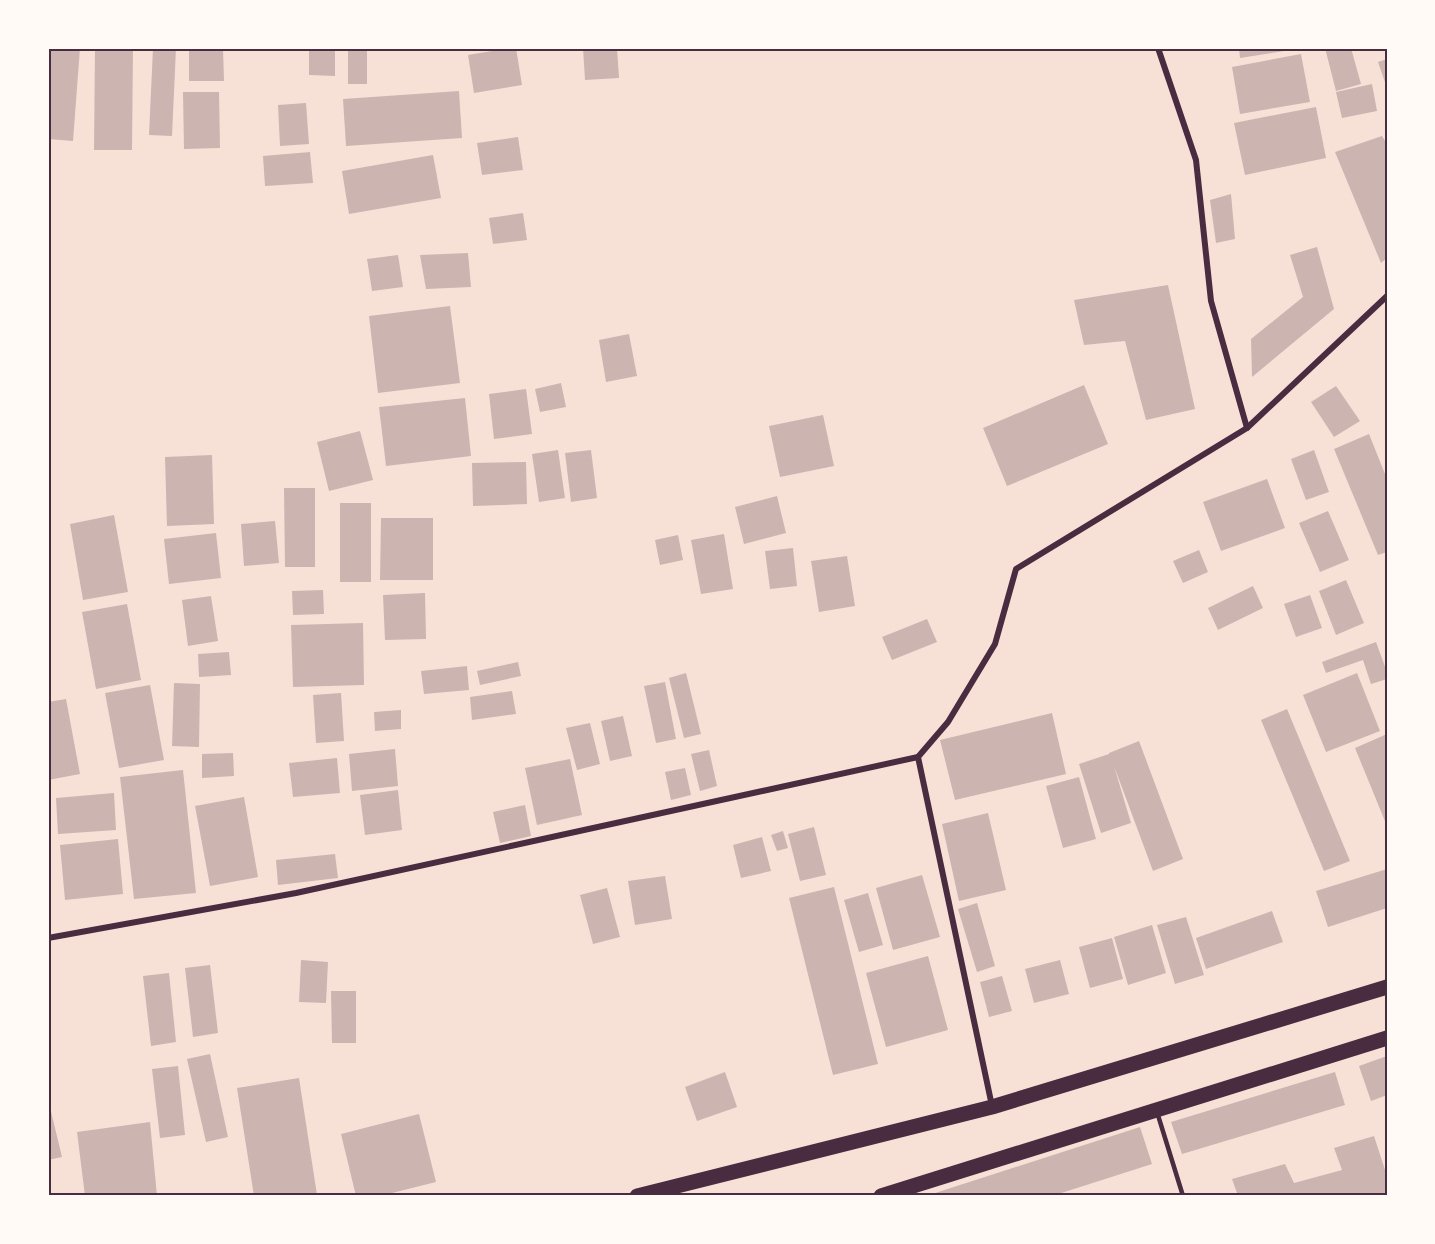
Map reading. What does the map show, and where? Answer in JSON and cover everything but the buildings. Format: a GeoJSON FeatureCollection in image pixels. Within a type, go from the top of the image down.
{"type":"FeatureCollection","features":[{"type":"Feature","properties":{"kind":"main road"},"geometry":{"type":"LineString","coordinates":[[637,1196],[992,1107],[1387,987]]}},
{"type":"Feature","properties":{"kind":"main road"},"geometry":{"type":"LineString","coordinates":[[881,1196],[1387,1038]]}},
{"type":"Feature","properties":{"kind":"street"},"geometry":{"type":"LineString","coordinates":[[1158,48],[1196,160],[1211,301],[1247,428]]}},
{"type":"Feature","properties":{"kind":"street"},"geometry":{"type":"LineString","coordinates":[[48,938],[296,893],[918,757],[948,722],[995,644],[1016,569],[1247,428],[1387,296]]}},
{"type":"Feature","properties":{"kind":"street"},"geometry":{"type":"LineString","coordinates":[[918,757],[992,1107]]}},
{"type":"Feature","properties":{"kind":"lane"},"geometry":{"type":"LineString","coordinates":[[1156,1109],[1183,1196]]}}]}
